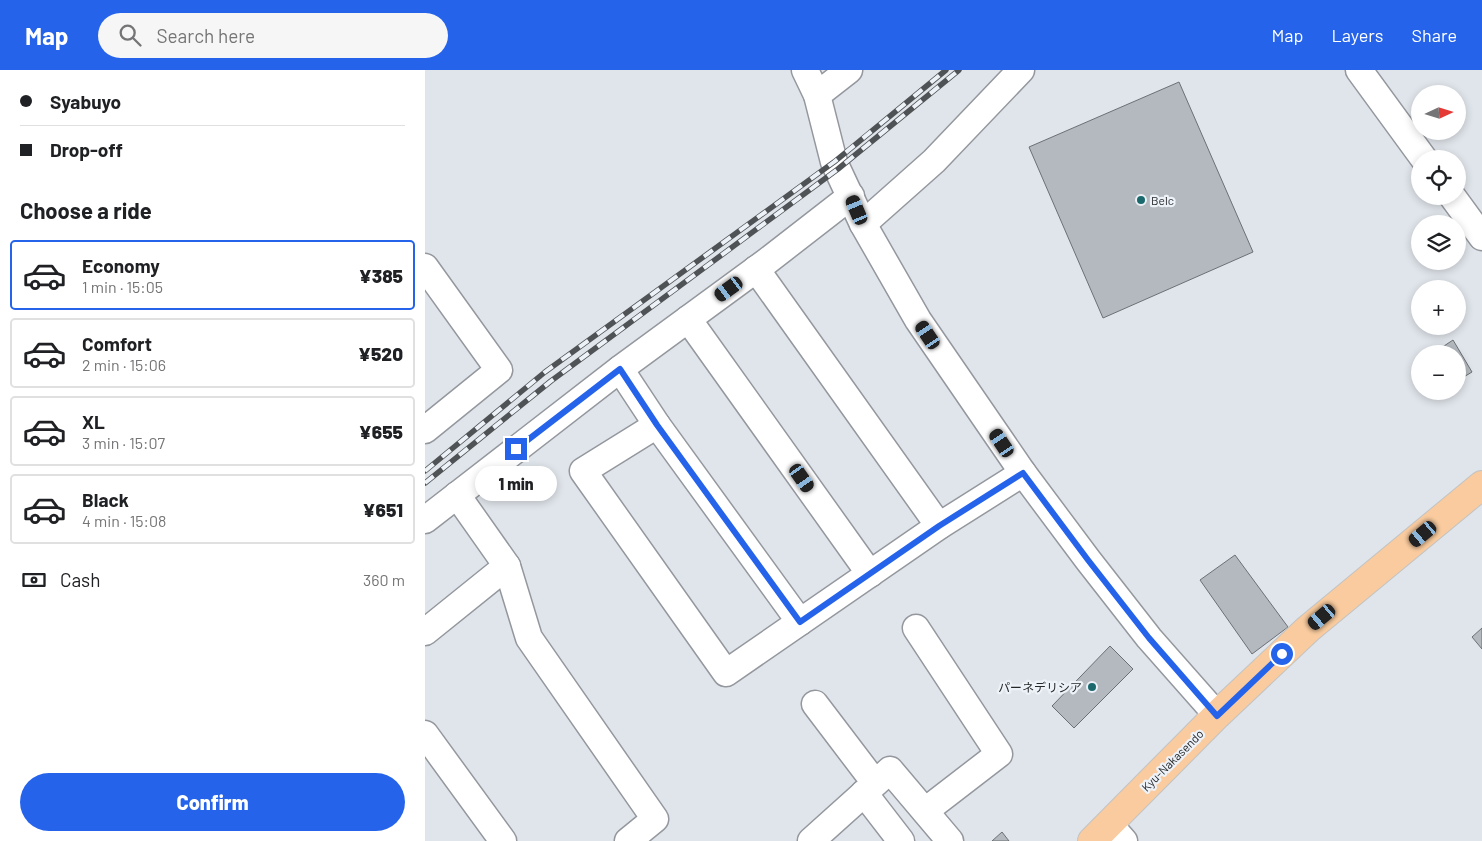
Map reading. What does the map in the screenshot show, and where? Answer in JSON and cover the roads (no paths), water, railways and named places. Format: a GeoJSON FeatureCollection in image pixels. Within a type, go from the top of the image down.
{"type":"FeatureCollection","features":[{"type":"Feature","properties":{"kind":"main road","name":"Kyu-Nakasendo"},"geometry":{"type":"LineString","coordinates":[[1108,835],[1217,716],[1308,629],[1482,485]]}},
{"type":"Feature","properties":{"kind":"street"},"geometry":{"type":"LineString","coordinates":[[805,70],[817,95],[834,162],[863,224],[917,320],[1023,473],[1088,560],[1149,638],[1217,716]]}},
{"type":"Feature","properties":{"kind":"street"},"geometry":{"type":"LineString","coordinates":[[817,95],[849,70]]}},
{"type":"Feature","properties":{"kind":"street"},"geometry":{"type":"LineString","coordinates":[[863,224],[934,161],[1021,70]]}},
{"type":"Feature","properties":{"kind":"street"},"geometry":{"type":"LineString","coordinates":[[1359,70],[1417,150]]}},
{"type":"Feature","properties":{"kind":"street"},"geometry":{"type":"LineString","coordinates":[[425,520],[620,369],[851,196]]}},
{"type":"Feature","properties":{"kind":"street"},"geometry":{"type":"LineString","coordinates":[[1459,205],[1482,237]]}},
{"type":"Feature","properties":{"kind":"street"},"geometry":{"type":"LineString","coordinates":[[425,267],[499,370],[425,430]]}},
{"type":"Feature","properties":{"kind":"street"},"geometry":{"type":"LineString","coordinates":[[756,269],[939,526]]}},
{"type":"Feature","properties":{"kind":"street"},"geometry":{"type":"LineString","coordinates":[[688,319],[870,574]]}},
{"type":"Feature","properties":{"kind":"street"},"geometry":{"type":"LineString","coordinates":[[620,369],[657,425],[800,622]]}},
{"type":"Feature","properties":{"kind":"street"},"geometry":{"type":"LineString","coordinates":[[657,425],[583,471],[726,673],[939,526],[1023,473]]}},
{"type":"Feature","properties":{"kind":"street"},"geometry":{"type":"LineString","coordinates":[[457,495],[507,566],[529,638],[655,818],[628,841]]}},
{"type":"Feature","properties":{"kind":"street"},"geometry":{"type":"LineString","coordinates":[[425,632],[507,566]]}},
{"type":"Feature","properties":{"kind":"street"},"geometry":{"type":"LineString","coordinates":[[916,628],[999,754],[925,811]]}},
{"type":"Feature","properties":{"kind":"street"},"geometry":{"type":"LineString","coordinates":[[815,704],[901,841]]}},
{"type":"Feature","properties":{"kind":"street"},"geometry":{"type":"LineString","coordinates":[[425,734],[503,841]]}},
{"type":"Feature","properties":{"kind":"street"},"geometry":{"type":"LineString","coordinates":[[811,841],[890,770],[951,841]]}},
{"type":"Feature","properties":{"kind":"railway"},"geometry":{"type":"LineString","coordinates":[[425,471],[545,372],[834,162],[946,70]]}},
{"type":"Feature","properties":{"kind":"railway"},"geometry":{"type":"LineString","coordinates":[[425,483],[551,381],[838,169],[959,70]]}},
{"type":"Feature","properties":{"kind":"place","name":"Belc"},"geometry":{"type":"Point","coordinates":[1141,200]}},
{"type":"Feature","properties":{"kind":"place","name":"パーネデリシア"},"geometry":{"type":"Point","coordinates":[1092,687]}}]}
